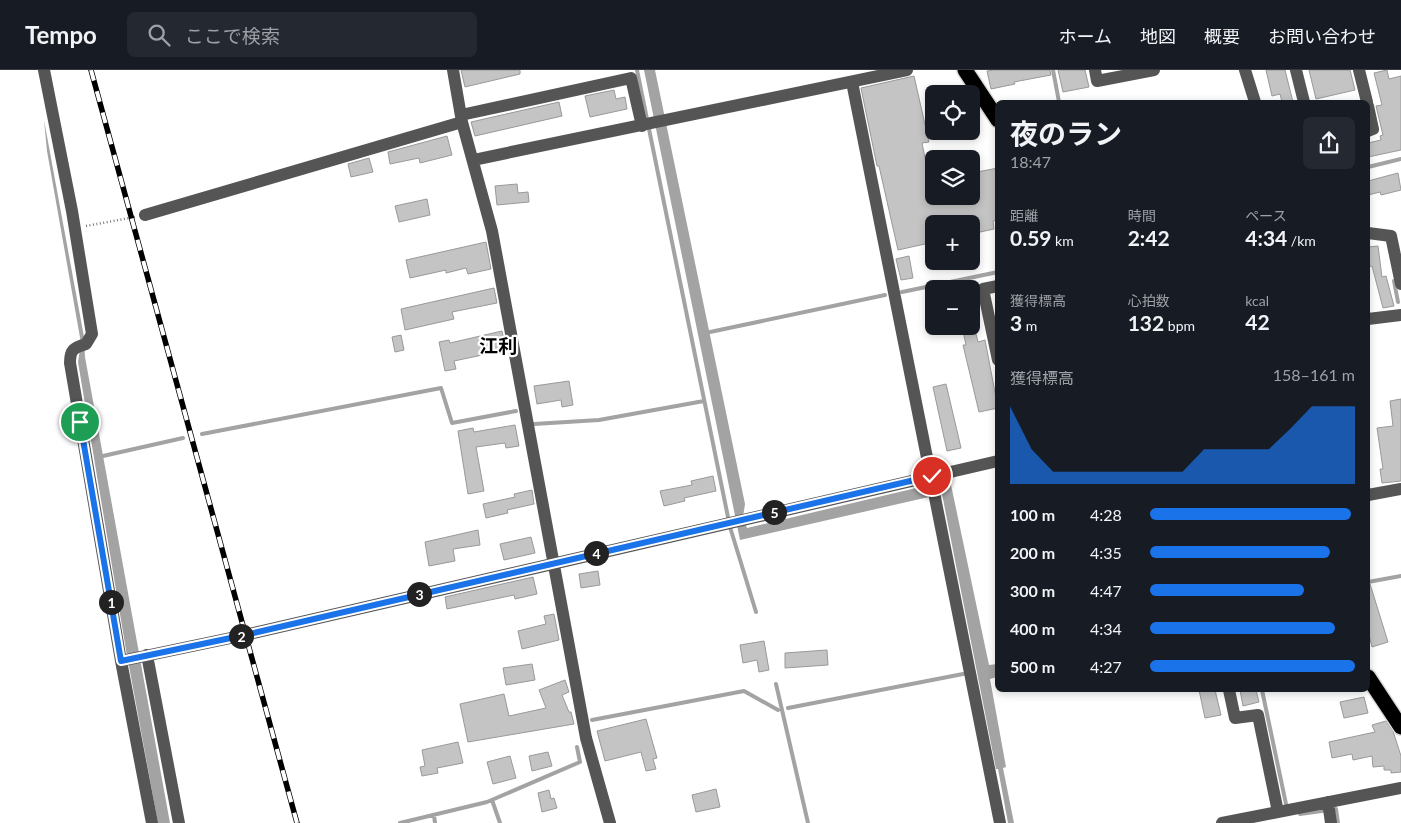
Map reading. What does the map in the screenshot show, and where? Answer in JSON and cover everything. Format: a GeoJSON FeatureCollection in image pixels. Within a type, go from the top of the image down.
{"type":"FeatureCollection","features":[{"type":"Feature","properties":{"kind":"highway"},"geometry":{"type":"LineString","coordinates":[[965,70],[995,115]]}},
{"type":"Feature","properties":{"kind":"highway"},"geometry":{"type":"LineString","coordinates":[[1370,680],[1401,727]]}},
{"type":"Feature","properties":{"kind":"street"},"geometry":{"type":"LineString","coordinates":[[44,70],[75,228],[92,334],[81,346],[70,353],[70,363],[121,661],[152,823]]}},
{"type":"Feature","properties":{"kind":"street"},"geometry":{"type":"LineString","coordinates":[[453,70],[461,119],[492,231],[586,738],[610,823]]}},
{"type":"Feature","properties":{"kind":"street"},"geometry":{"type":"LineString","coordinates":[[473,160],[906,70]]}},
{"type":"Feature","properties":{"kind":"street"},"geometry":{"type":"LineString","coordinates":[[1095,70],[1097,81],[1154,70]]}},
{"type":"Feature","properties":{"kind":"street"},"geometry":{"type":"LineString","coordinates":[[1245,70],[1254,100]]}},
{"type":"Feature","properties":{"kind":"street"},"geometry":{"type":"LineString","coordinates":[[1296,70],[1304,100]]}},
{"type":"Feature","properties":{"kind":"street"},"geometry":{"type":"LineString","coordinates":[[1359,70],[1366,100]]}},
{"type":"Feature","properties":{"kind":"street"},"geometry":{"type":"LineString","coordinates":[[145,215],[461,119],[631,78],[642,126]]}},
{"type":"Feature","properties":{"kind":"street"},"geometry":{"type":"LineString","coordinates":[[852,82],[1000,823]]}},
{"type":"Feature","properties":{"kind":"street"},"geometry":{"type":"LineString","coordinates":[[1370,116],[1373,129],[1370,130]]}},
{"type":"Feature","properties":{"kind":"street"},"geometry":{"type":"LineString","coordinates":[[1370,233],[1391,236],[1401,284]]}},
{"type":"Feature","properties":{"kind":"street"},"geometry":{"type":"LineString","coordinates":[[995,287],[983,289],[995,346]]}},
{"type":"Feature","properties":{"kind":"street"},"geometry":{"type":"LineString","coordinates":[[1370,319],[1401,314]]}},
{"type":"Feature","properties":{"kind":"street"},"geometry":{"type":"LineString","coordinates":[[121,661],[245,635],[995,462]]}},
{"type":"Feature","properties":{"kind":"street"},"geometry":{"type":"LineString","coordinates":[[1370,495],[1401,489]]}},
{"type":"Feature","properties":{"kind":"street"},"geometry":{"type":"LineString","coordinates":[[148,655],[179,823]]}},
{"type":"Feature","properties":{"kind":"street"},"geometry":{"type":"LineString","coordinates":[[1229,692],[1235,718],[1258,714],[1278,812]]}},
{"type":"Feature","properties":{"kind":"street"},"geometry":{"type":"LineString","coordinates":[[1222,823],[1252,820],[1278,812],[1330,813],[1401,788]]}},
{"type":"Feature","properties":{"kind":"path"},"geometry":{"type":"LineString","coordinates":[[75,228],[145,215]]}},
{"type":"Feature","properties":{"kind":"shaded area"},"geometry":{"type":"Polygon","coordinates":[[[644,70],[655,70],[745,504],[743,517],[747,528],[950,480],[989,665],[995,664],[995,678],[990,679],[1006,767],[1003,768],[1014,823],[1008,823],[998,769],[996,769],[942,494],[740,540],[644,70]]]}},
{"type":"Feature","properties":{"kind":"shaded area"},"geometry":{"type":"Polygon","coordinates":[[[44,120],[170,823],[158,823],[126,650],[78,362],[81,343],[47,151],[44,120]]]}},
{"type":"Feature","properties":{"kind":"building"},"geometry":{"type":"Polygon","coordinates":[[[461,70],[520,70],[520,74],[465,87],[461,70]]]}},
{"type":"Feature","properties":{"kind":"building"},"geometry":{"type":"Polygon","coordinates":[[[1050,70],[1051,75],[1014,82],[1015,84],[991,89],[987,71],[1050,70]]]}},
{"type":"Feature","properties":{"kind":"building"},"geometry":{"type":"Polygon","coordinates":[[[1058,70],[1085,70],[1089,87],[1063,92],[1058,70]]]}},
{"type":"Feature","properties":{"kind":"building"},"geometry":{"type":"Polygon","coordinates":[[[1266,70],[1285,70],[1292,100],[1282,100],[1280,94],[1272,96],[1266,70]]]}},
{"type":"Feature","properties":{"kind":"building"},"geometry":{"type":"Polygon","coordinates":[[[1309,70],[1350,70],[1355,90],[1316,99],[1309,70]]]}},
{"type":"Feature","properties":{"kind":"building"},"geometry":{"type":"Polygon","coordinates":[[[1387,70],[1389,79],[1401,76],[1401,150],[1370,157],[1370,143],[1381,140],[1380,136],[1383,135],[1376,106],[1382,105],[1374,73],[1387,70]]]}},
{"type":"Feature","properties":{"kind":"building"},"geometry":{"type":"Polygon","coordinates":[[[914,76],[925,124],[925,140],[929,140],[929,142],[922,143],[925,158],[925,205],[980,205],[980,171],[995,169],[994,229],[980,232],[980,215],[925,215],[925,244],[898,250],[879,166],[877,166],[861,88],[914,76]]]}},
{"type":"Feature","properties":{"kind":"building"},"geometry":{"type":"Polygon","coordinates":[[[614,90],[616,99],[625,97],[627,109],[590,117],[585,96],[614,90]]]}},
{"type":"Feature","properties":{"kind":"building"},"geometry":{"type":"Polygon","coordinates":[[[559,102],[562,116],[475,136],[471,122],[559,102]]]}},
{"type":"Feature","properties":{"kind":"building"},"geometry":{"type":"Polygon","coordinates":[[[447,136],[452,155],[420,163],[419,158],[390,164],[388,152],[447,136]]]}},
{"type":"Feature","properties":{"kind":"building"},"geometry":{"type":"Polygon","coordinates":[[[369,158],[373,172],[351,177],[348,164],[369,158]]]}},
{"type":"Feature","properties":{"kind":"building"},"geometry":{"type":"Polygon","coordinates":[[[1398,173],[1401,190],[1381,195],[1380,192],[1370,194],[1370,180],[1398,173]]]}},
{"type":"Feature","properties":{"kind":"building"},"geometry":{"type":"Polygon","coordinates":[[[517,184],[518,193],[528,192],[529,202],[497,205],[495,186],[517,184]]]}},
{"type":"Feature","properties":{"kind":"building"},"geometry":{"type":"Polygon","coordinates":[[[427,199],[430,215],[399,222],[395,206],[427,199]]]}},
{"type":"Feature","properties":{"kind":"building"},"geometry":{"type":"Polygon","coordinates":[[[486,242],[491,269],[468,274],[466,268],[446,273],[446,270],[410,278],[406,260],[486,242]]]}},
{"type":"Feature","properties":{"kind":"building"},"geometry":{"type":"Polygon","coordinates":[[[1378,246],[1382,277],[1386,276],[1394,306],[1383,308],[1372,266],[1370,266],[1370,247],[1378,246]]]}},
{"type":"Feature","properties":{"kind":"building"},"geometry":{"type":"Polygon","coordinates":[[[909,256],[913,278],[901,280],[896,259],[909,256]]]}},
{"type":"Feature","properties":{"kind":"building"},"geometry":{"type":"Polygon","coordinates":[[[494,288],[497,303],[452,312],[454,319],[405,330],[401,309],[494,288]]]}},
{"type":"Feature","properties":{"kind":"building"},"geometry":{"type":"Polygon","coordinates":[[[502,331],[506,350],[454,361],[456,369],[445,371],[439,342],[449,340],[450,343],[502,331]]]}},
{"type":"Feature","properties":{"kind":"building"},"geometry":{"type":"Polygon","coordinates":[[[401,335],[404,350],[395,352],[392,337],[401,335]]]}},
{"type":"Feature","properties":{"kind":"building"},"geometry":{"type":"Polygon","coordinates":[[[964,335],[976,335],[978,342],[985,340],[995,392],[995,409],[979,412],[963,345],[966,345],[964,335]]]}},
{"type":"Feature","properties":{"kind":"building"},"geometry":{"type":"Polygon","coordinates":[[[569,381],[573,405],[562,407],[561,400],[537,404],[534,386],[569,381]]]}},
{"type":"Feature","properties":{"kind":"building"},"geometry":{"type":"Polygon","coordinates":[[[946,384],[961,448],[947,451],[933,387],[946,384]]]}},
{"type":"Feature","properties":{"kind":"building"},"geometry":{"type":"Polygon","coordinates":[[[1401,399],[1401,481],[1382,483],[1380,469],[1383,469],[1377,428],[1393,426],[1390,401],[1401,399]]]}},
{"type":"Feature","properties":{"kind":"building"},"geometry":{"type":"Polygon","coordinates":[[[515,425],[519,446],[506,448],[505,443],[476,447],[484,491],[468,494],[458,431],[473,428],[474,432],[515,425]]]}},
{"type":"Feature","properties":{"kind":"building"},"geometry":{"type":"Polygon","coordinates":[[[713,476],[716,491],[684,498],[685,501],[664,506],[660,491],[692,485],[691,481],[713,476]]]}},
{"type":"Feature","properties":{"kind":"building"},"geometry":{"type":"Polygon","coordinates":[[[532,490],[534,504],[507,510],[508,513],[486,518],[483,504],[515,497],[514,494],[532,490]]]}},
{"type":"Feature","properties":{"kind":"building"},"geometry":{"type":"Polygon","coordinates":[[[478,530],[480,545],[453,549],[455,561],[429,566],[425,542],[478,530]]]}},
{"type":"Feature","properties":{"kind":"building"},"geometry":{"type":"Polygon","coordinates":[[[531,537],[535,553],[504,560],[500,544],[531,537]]]}},
{"type":"Feature","properties":{"kind":"building"},"geometry":{"type":"Polygon","coordinates":[[[598,571],[600,585],[581,588],[579,574],[598,571]]]}},
{"type":"Feature","properties":{"kind":"building"},"geometry":{"type":"Polygon","coordinates":[[[533,577],[537,594],[515,599],[514,595],[447,609],[445,597],[533,577]]]}},
{"type":"Feature","properties":{"kind":"building"},"geometry":{"type":"Polygon","coordinates":[[[1370,584],[1388,642],[1372,647],[1370,639],[1370,584]]]}},
{"type":"Feature","properties":{"kind":"building"},"geometry":{"type":"Polygon","coordinates":[[[554,614],[559,640],[522,649],[518,631],[546,624],[544,616],[554,614]]]}},
{"type":"Feature","properties":{"kind":"building"},"geometry":{"type":"Polygon","coordinates":[[[764,641],[769,670],[759,672],[757,660],[743,663],[740,645],[764,641]]]}},
{"type":"Feature","properties":{"kind":"building"},"geometry":{"type":"Polygon","coordinates":[[[827,650],[828,665],[785,668],[785,653],[827,650]]]}},
{"type":"Feature","properties":{"kind":"building"},"geometry":{"type":"Polygon","coordinates":[[[532,664],[535,680],[506,685],[503,668],[532,664]]]}},
{"type":"Feature","properties":{"kind":"building"},"geometry":{"type":"Polygon","coordinates":[[[565,680],[569,692],[562,695],[569,712],[571,712],[574,724],[468,742],[460,704],[504,694],[509,716],[546,708],[539,690],[565,680]]]}},
{"type":"Feature","properties":{"kind":"building"},"geometry":{"type":"Polygon","coordinates":[[[1199,692],[1215,692],[1221,715],[1205,718],[1199,692]]]}},
{"type":"Feature","properties":{"kind":"building"},"geometry":{"type":"Polygon","coordinates":[[[1240,692],[1256,692],[1259,702],[1243,706],[1240,692]]]}},
{"type":"Feature","properties":{"kind":"building"},"geometry":{"type":"Polygon","coordinates":[[[1364,697],[1368,713],[1344,718],[1340,702],[1364,697]]]}},
{"type":"Feature","properties":{"kind":"building"},"geometry":{"type":"Polygon","coordinates":[[[646,719],[657,758],[653,759],[656,769],[646,771],[641,752],[605,761],[597,731],[646,719]]]}},
{"type":"Feature","properties":{"kind":"building"},"geometry":{"type":"Polygon","coordinates":[[[1386,721],[1393,731],[1401,756],[1401,772],[1391,773],[1391,770],[1384,770],[1384,766],[1373,767],[1372,756],[1353,760],[1352,754],[1332,758],[1329,742],[1375,732],[1372,725],[1386,721]]]}},
{"type":"Feature","properties":{"kind":"building"},"geometry":{"type":"Polygon","coordinates":[[[458,742],[463,763],[437,768],[438,773],[422,776],[420,767],[425,766],[422,750],[458,742]]]}},
{"type":"Feature","properties":{"kind":"building"},"geometry":{"type":"Polygon","coordinates":[[[548,752],[552,766],[532,771],[529,756],[548,752]]]}},
{"type":"Feature","properties":{"kind":"building"},"geometry":{"type":"Polygon","coordinates":[[[510,756],[516,778],[493,784],[487,762],[510,756]]]}},
{"type":"Feature","properties":{"kind":"building"},"geometry":{"type":"Polygon","coordinates":[[[716,789],[720,807],[696,812],[692,795],[716,789]]]}},
{"type":"Feature","properties":{"kind":"building"},"geometry":{"type":"Polygon","coordinates":[[[549,790],[551,799],[554,798],[557,808],[542,812],[538,793],[549,790]]]}},
{"type":"Feature","properties":{"kind":"waterway"},"geometry":{"type":"LineString","coordinates":[[637,70],[730,527],[756,612]]}},
{"type":"Feature","properties":{"kind":"waterway"},"geometry":{"type":"LineString","coordinates":[[1053,70],[1059,100]]}},
{"type":"Feature","properties":{"kind":"waterway"},"geometry":{"type":"LineString","coordinates":[[1370,167],[1401,159]]}},
{"type":"Feature","properties":{"kind":"waterway"},"geometry":{"type":"LineString","coordinates":[[902,292],[995,273]]}},
{"type":"Feature","properties":{"kind":"waterway"},"geometry":{"type":"LineString","coordinates":[[1394,281],[1398,302]]}},
{"type":"Feature","properties":{"kind":"waterway"},"geometry":{"type":"LineString","coordinates":[[710,332],[885,295]]}},
{"type":"Feature","properties":{"kind":"waterway"},"geometry":{"type":"LineString","coordinates":[[202,434],[441,388],[452,423],[516,411]]}},
{"type":"Feature","properties":{"kind":"waterway"},"geometry":{"type":"LineString","coordinates":[[534,424],[599,420],[704,401]]}},
{"type":"Feature","properties":{"kind":"waterway"},"geometry":{"type":"LineString","coordinates":[[103,456],[183,438]]}},
{"type":"Feature","properties":{"kind":"waterway"},"geometry":{"type":"LineString","coordinates":[[1370,582],[1401,576]]}},
{"type":"Feature","properties":{"kind":"waterway"},"geometry":{"type":"LineString","coordinates":[[788,708],[963,674]]}},
{"type":"Feature","properties":{"kind":"waterway"},"geometry":{"type":"LineString","coordinates":[[776,684],[808,823]]}},
{"type":"Feature","properties":{"kind":"waterway"},"geometry":{"type":"LineString","coordinates":[[592,720],[744,691],[778,710]]}},
{"type":"Feature","properties":{"kind":"waterway"},"geometry":{"type":"LineString","coordinates":[[1262,692],[1286,804]]}},
{"type":"Feature","properties":{"kind":"waterway"},"geometry":{"type":"LineString","coordinates":[[400,823],[487,802],[580,762],[577,747]]}},
{"type":"Feature","properties":{"kind":"waterway"},"geometry":{"type":"LineString","coordinates":[[492,800],[500,823]]}},
{"type":"Feature","properties":{"kind":"waterway"},"geometry":{"type":"LineString","coordinates":[[1300,814],[1336,809],[1338,823]]}},
{"type":"Feature","properties":{"kind":"waterway"},"geometry":{"type":"LineString","coordinates":[[434,815],[435,823]]}},
{"type":"Feature","properties":{"kind":"railway"},"geometry":{"type":"LineString","coordinates":[[91,70],[297,823]]}},
{"type":"Feature","properties":{"kind":"district","name":"江利"},"geometry":{"type":"Point","coordinates":[498,346]}},
{"type":"Feature","properties":{"kind":"route"},"geometry":{"type":"LineString","coordinates":[[80,422],[121,661],[245,635],[932,476]]}}]}
